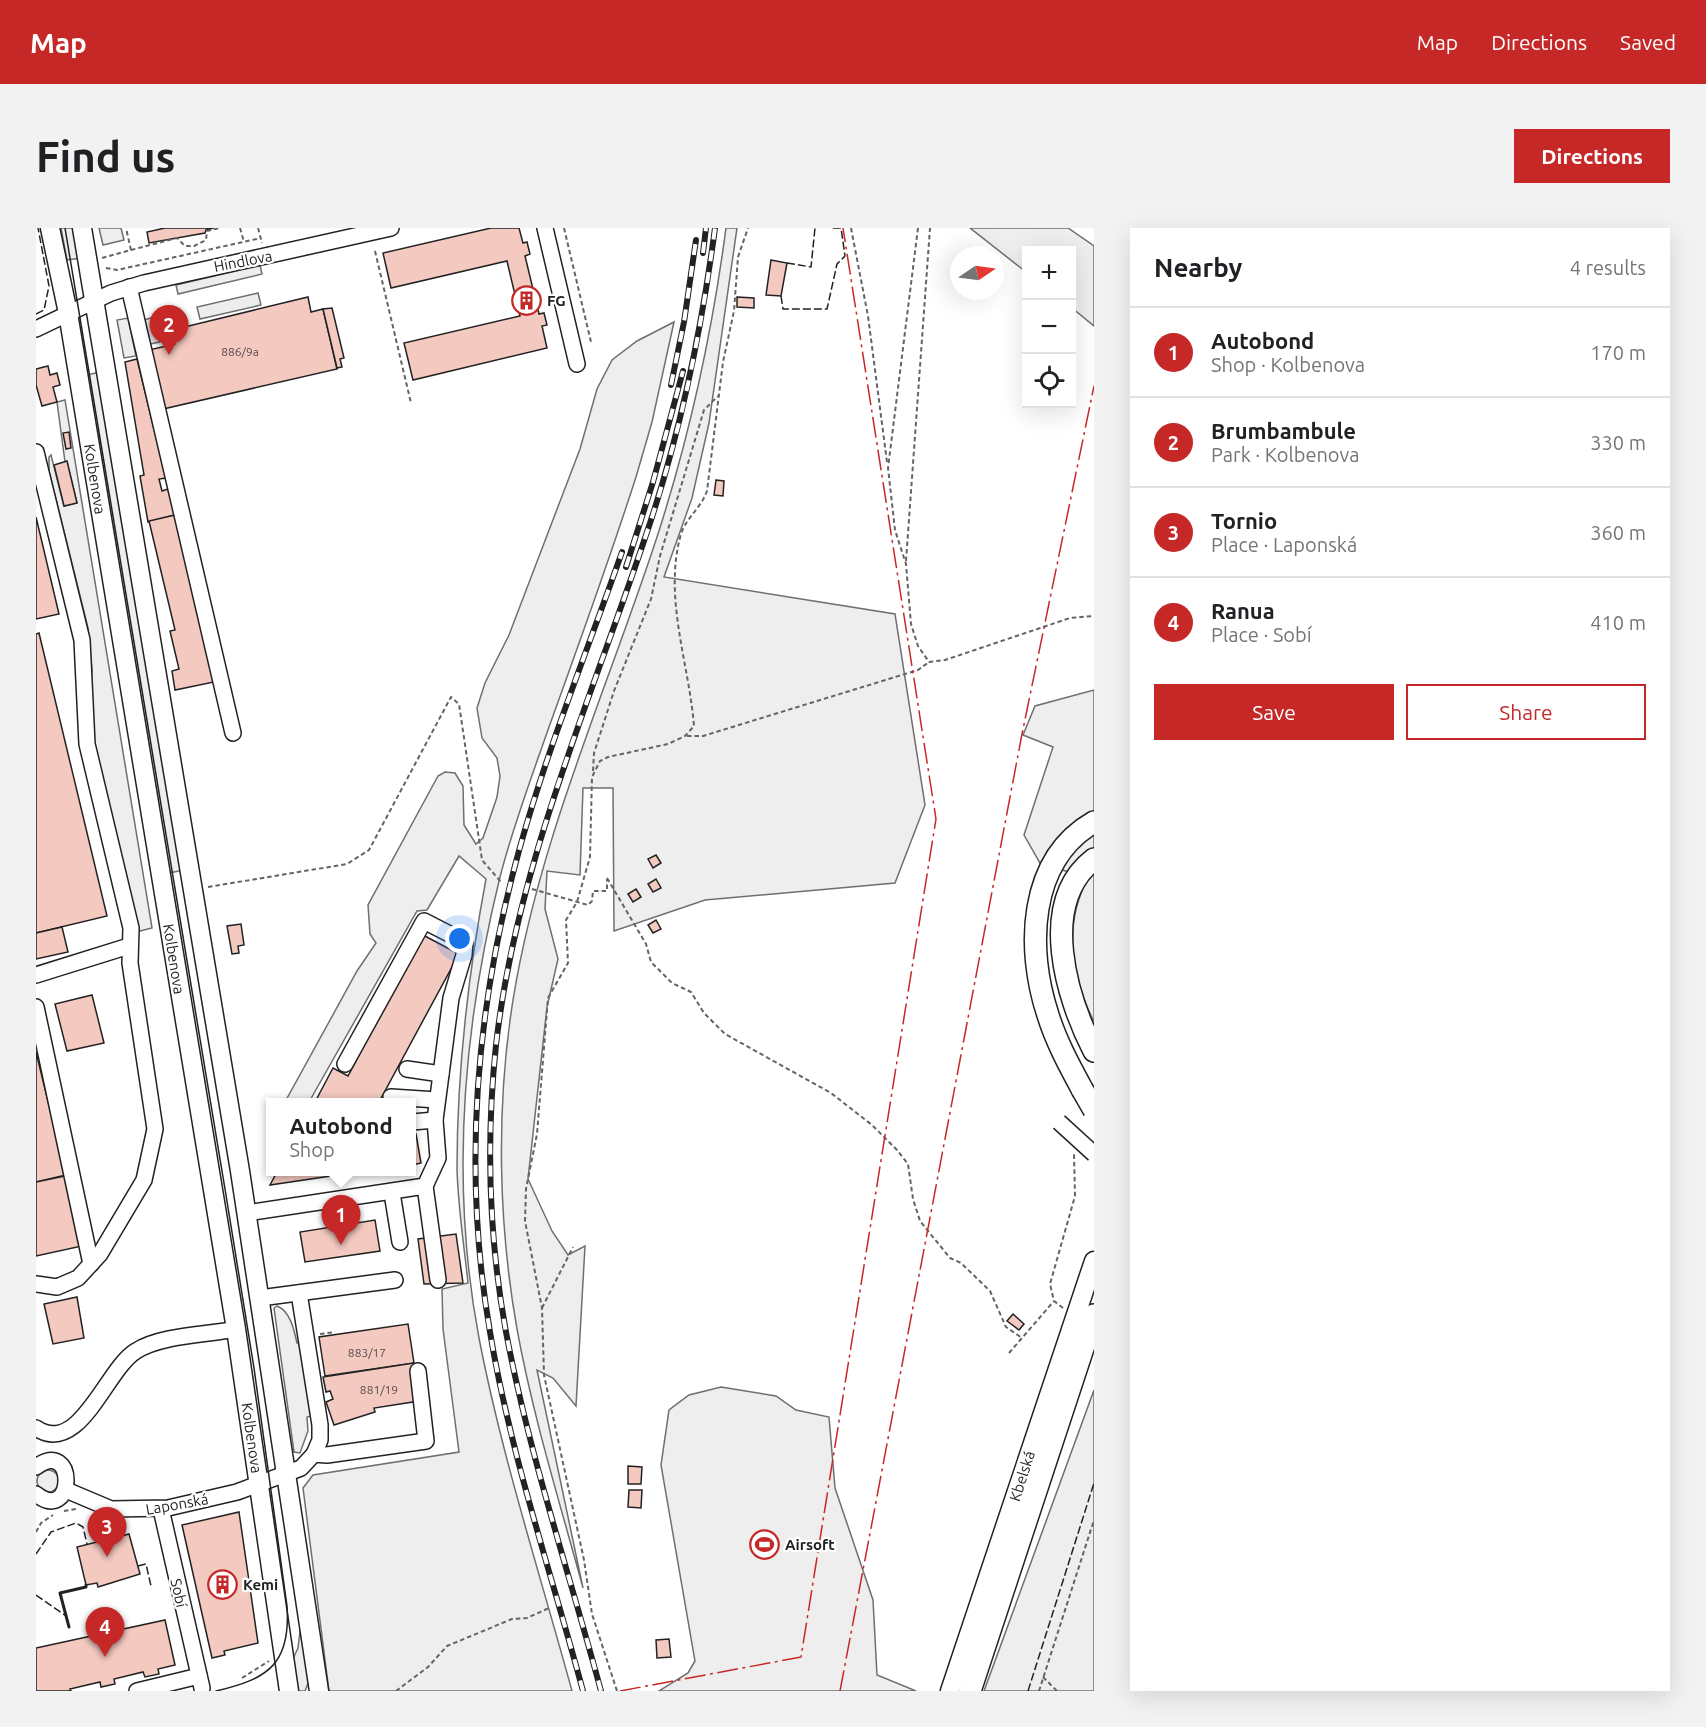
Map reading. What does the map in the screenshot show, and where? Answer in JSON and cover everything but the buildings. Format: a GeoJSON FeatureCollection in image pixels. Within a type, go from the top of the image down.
{"type":"FeatureCollection","features":[{"type":"Feature","properties":{"kind":"highway"},"geometry":{"type":"LineString","coordinates":[[1094,822],[1071,839],[1049,870],[1038,903],[1035,932],[1038,971],[1047,1013],[1069,1064],[1094,1110]]}},
{"type":"Feature","properties":{"kind":"highway"},"geometry":{"type":"LineString","coordinates":[[1094,859],[1084,869],[1072,888],[1065,916],[1062,949],[1070,996],[1094,1052]]}},
{"type":"Feature","properties":{"kind":"highway","name":"Kbelská"},"geometry":{"type":"LineString","coordinates":[[970,1691],[1094,1315]]}},
{"type":"Feature","properties":{"kind":"highway"},"geometry":{"type":"LineString","coordinates":[[1067,1396],[1094,1340]]}},
{"type":"Feature","properties":{"kind":"main road","name":"Kolbenova"},"geometry":{"type":"LineString","coordinates":[[50,228],[68,313],[236,1329],[289,1691]]}},
{"type":"Feature","properties":{"kind":"main road","name":"Kolbenova"},"geometry":{"type":"LineString","coordinates":[[82,228],[96,300],[247,1213],[288,1473],[319,1691]]}},
{"type":"Feature","properties":{"kind":"main road","name":"Kbelská"},"geometry":{"type":"LineString","coordinates":[[950,1691],[1094,1261]]}},
{"type":"Feature","properties":{"kind":"street","name":"Hindlova"},"geometry":{"type":"LineString","coordinates":[[36,329],[129,287],[391,228]]}},
{"type":"Feature","properties":{"kind":"street"},"geometry":{"type":"LineString","coordinates":[[545,228],[577,364]]}},
{"type":"Feature","properties":{"kind":"street"},"geometry":{"type":"LineString","coordinates":[[129,287],[233,733]]}},
{"type":"Feature","properties":{"kind":"street"},"geometry":{"type":"LineString","coordinates":[[36,452],[82,640],[87,744],[131,928],[129,946],[155,1129],[144,1180],[100,1254],[78,1278],[57,1287],[36,1284]]}},
{"type":"Feature","properties":{"kind":"street"},"geometry":{"type":"LineString","coordinates":[[345,1064],[424,921],[465,942],[464,955],[451,998],[437,1100],[435,1120],[438,1158],[425,1186],[438,1280]]}},
{"type":"Feature","properties":{"kind":"street"},"geometry":{"type":"LineString","coordinates":[[36,975],[129,946]]}},
{"type":"Feature","properties":{"kind":"street"},"geometry":{"type":"LineString","coordinates":[[36,1006],[91,1264]]}},
{"type":"Feature","properties":{"kind":"street"},"geometry":{"type":"LineString","coordinates":[[407,1069],[441,1074]]}},
{"type":"Feature","properties":{"kind":"street"},"geometry":{"type":"LineString","coordinates":[[391,1097],[406,1098]]}},
{"type":"Feature","properties":{"kind":"street"},"geometry":{"type":"LineString","coordinates":[[416,1099],[437,1100]]}},
{"type":"Feature","properties":{"kind":"street"},"geometry":{"type":"LineString","coordinates":[[416,1122],[435,1120]]}},
{"type":"Feature","properties":{"kind":"street"},"geometry":{"type":"LineString","coordinates":[[1059,1122],[1094,1154]]}},
{"type":"Feature","properties":{"kind":"street"},"geometry":{"type":"LineString","coordinates":[[247,1213],[392,1193],[425,1186]]}},
{"type":"Feature","properties":{"kind":"street"},"geometry":{"type":"LineString","coordinates":[[392,1193],[400,1242]]}},
{"type":"Feature","properties":{"kind":"street"},"geometry":{"type":"LineString","coordinates":[[260,1298],[395,1280]]}},
{"type":"Feature","properties":{"kind":"street"},"geometry":{"type":"LineString","coordinates":[[300,1293],[320,1425],[320,1440],[314,1454],[327,1455],[426,1441],[418,1371]]}},
{"type":"Feature","properties":{"kind":"street"},"geometry":{"type":"LineString","coordinates":[[36,1428],[58,1434],[73,1428],[125,1359],[151,1343],[236,1329]]}},
{"type":"Feature","properties":{"kind":"street","name":"Laponská"},"geometry":{"type":"LineString","coordinates":[[66,1490],[111,1509],[161,1509],[237,1492],[301,1468],[314,1454]]}},
{"type":"Feature","properties":{"kind":"street"},"geometry":{"type":"LineString","coordinates":[[36,1467],[48,1462],[59,1464],[68,1479],[66,1490],[51,1500],[37,1497]]}},
{"type":"Feature","properties":{"kind":"street","name":"Sobí"},"geometry":{"type":"LineString","coordinates":[[137,1691],[200,1682],[161,1509]]}},
{"type":"Feature","properties":{"kind":"path"},"geometry":{"type":"LineString","coordinates":[[126,228],[131,250]]}},
{"type":"Feature","properties":{"kind":"path"},"geometry":{"type":"LineString","coordinates":[[102,258],[177,238],[185,246],[194,246],[206,240],[207,231],[220,228]]}},
{"type":"Feature","properties":{"kind":"path"},"geometry":{"type":"LineString","coordinates":[[240,228],[244,242]]}},
{"type":"Feature","properties":{"kind":"path"},"geometry":{"type":"LineString","coordinates":[[258,228],[263,250]]}},
{"type":"Feature","properties":{"kind":"path"},"geometry":{"type":"LineString","coordinates":[[564,228],[591,342]]}},
{"type":"Feature","properties":{"kind":"path"},"geometry":{"type":"LineString","coordinates":[[592,777],[600,761],[608,757],[668,744],[685,736],[694,726],[675,603],[678,547],[682,531],[702,505],[707,491],[719,396],[734,311],[738,256],[748,228]]}},
{"type":"Feature","properties":{"kind":"path"},"geometry":{"type":"LineString","coordinates":[[851,228],[868,316],[895,530],[906,564]]}},
{"type":"Feature","properties":{"kind":"path"},"geometry":{"type":"LineString","coordinates":[[888,468],[918,228]]}},
{"type":"Feature","properties":{"kind":"path"},"geometry":{"type":"LineString","coordinates":[[929,662],[918,646],[911,624],[906,564],[930,228]]}},
{"type":"Feature","properties":{"kind":"path"},"geometry":{"type":"LineString","coordinates":[[106,268],[117,270],[261,238]]}},
{"type":"Feature","properties":{"kind":"path"},"geometry":{"type":"LineString","coordinates":[[375,251],[411,404]]}},
{"type":"Feature","properties":{"kind":"path"},"geometry":{"type":"LineString","coordinates":[[617,1691],[592,1614],[584,1560],[544,1375],[542,1308],[525,1221],[526,1189],[537,1134],[548,998],[568,963],[566,920],[577,902],[590,857],[594,753],[614,691],[651,599],[660,556],[704,410],[719,396]]}},
{"type":"Feature","properties":{"kind":"path"},"geometry":{"type":"LineString","coordinates":[[685,736],[703,736],[918,670],[929,662],[945,660],[1070,618],[1094,616]]}},
{"type":"Feature","properties":{"kind":"path"},"geometry":{"type":"LineString","coordinates":[[194,890],[347,864],[369,850],[451,697],[459,704],[482,860],[501,882]]}},
{"type":"Feature","properties":{"kind":"path"},"geometry":{"type":"LineString","coordinates":[[532,890],[588,904],[592,900],[593,891],[607,891],[607,878],[646,944],[651,962],[672,983],[691,993],[704,1013],[725,1034],[831,1093],[872,1125],[897,1150],[908,1164],[913,1199],[920,1221],[950,1258],[961,1263],[990,1291],[1006,1327],[1022,1338]]}},
{"type":"Feature","properties":{"kind":"path"},"geometry":{"type":"LineString","coordinates":[[1065,1309],[1054,1301],[1050,1284],[1075,1196],[1074,1152]]}},
{"type":"Feature","properties":{"kind":"path"},"geometry":{"type":"LineString","coordinates":[[542,1308],[573,1247]]}},
{"type":"Feature","properties":{"kind":"path"},"geometry":{"type":"LineString","coordinates":[[1009,1353],[1054,1301]]}},
{"type":"Feature","properties":{"kind":"path"},"geometry":{"type":"LineString","coordinates":[[36,1532],[49,1517],[74,1511],[82,1498]]}},
{"type":"Feature","properties":{"kind":"path"},"geometry":{"type":"LineString","coordinates":[[1039,1691],[1094,1520]]}},
{"type":"Feature","properties":{"kind":"path"},"geometry":{"type":"LineString","coordinates":[[1089,1537],[1094,1541]]}},
{"type":"Feature","properties":{"kind":"path"},"geometry":{"type":"LineString","coordinates":[[396,1691],[428,1667],[447,1646],[512,1619],[527,1618],[549,1608]]}},
{"type":"Feature","properties":{"kind":"path"},"geometry":{"type":"LineString","coordinates":[[242,1678],[263,1667],[272,1653]]}},
{"type":"Feature","properties":{"kind":"path"},"geometry":{"type":"LineString","coordinates":[[1043,1677],[1057,1691]]}},
{"type":"Feature","properties":{"kind":"shaded area"},"geometry":{"type":"Polygon","coordinates":[[[61,228],[75,228],[81,258],[67,260],[61,228]]]}},
{"type":"Feature","properties":{"kind":"shaded area"},"geometry":{"type":"Polygon","coordinates":[[[99,228],[121,228],[124,240],[103,245],[99,228]]]}},
{"type":"Feature","properties":{"kind":"shaded area"},"geometry":{"type":"Polygon","coordinates":[[[726,228],[737,228],[709,423],[692,498],[664,577],[895,614],[925,805],[895,883],[705,900],[614,931],[613,788],[583,788],[580,875],[547,871],[545,909],[558,959],[547,1007],[528,1179],[552,1231],[568,1255],[585,1246],[576,1406],[553,1378],[537,1370],[583,1588],[531,1395],[511,1289],[506,1248],[502,1164],[502,1123],[508,1040],[513,1000],[539,881],[576,766],[638,594],[680,461],[707,345],[726,228]]]}},
{"type":"Feature","properties":{"kind":"shaded area"},"geometry":{"type":"Polygon","coordinates":[[[970,228],[1068,228],[1094,246],[1094,326],[1076,311],[1076,246],[1022,246],[1022,269],[1004,255],[1004,246],[993,246],[970,228]]]}},
{"type":"Feature","properties":{"kind":"shaded area"},"geometry":{"type":"Polygon","coordinates":[[[260,265],[262,274],[178,294],[176,285],[260,265]]]}},
{"type":"Feature","properties":{"kind":"shaded area"},"geometry":{"type":"Polygon","coordinates":[[[258,293],[261,305],[200,319],[197,307],[258,293]]]}},
{"type":"Feature","properties":{"kind":"shaded area"},"geometry":{"type":"Polygon","coordinates":[[[154,317],[160,342],[150,344],[144,320],[154,317]]]}},
{"type":"Feature","properties":{"kind":"shaded area"},"geometry":{"type":"Polygon","coordinates":[[[128,318],[136,356],[124,358],[117,320],[128,318]]]}},
{"type":"Feature","properties":{"kind":"shaded area"},"geometry":{"type":"Polygon","coordinates":[[[674,322],[652,422],[636,477],[523,801],[500,877],[477,991],[469,1048],[465,1106],[463,1164],[465,1223],[470,1280],[479,1338],[510,1471],[572,1691],[329,1691],[303,1488],[313,1475],[459,1452],[443,1329],[442,1289],[468,1283],[457,1169],[459,1096],[469,987],[486,879],[459,856],[427,910],[417,911],[311,1098],[287,1098],[357,971],[376,943],[370,934],[368,905],[438,776],[445,772],[455,773],[463,786],[464,825],[476,844],[483,838],[497,797],[500,776],[497,758],[482,738],[477,708],[485,683],[509,635],[580,449],[597,389],[612,360],[637,341],[674,322]]]}},
{"type":"Feature","properties":{"kind":"shaded area"},"geometry":{"type":"Polygon","coordinates":[[[100,372],[184,870],[169,873],[87,375],[100,372]]]}},
{"type":"Feature","properties":{"kind":"shaded area"},"geometry":{"type":"Polygon","coordinates":[[[65,400],[152,928],[136,932],[94,751],[90,704],[92,670],[88,628],[49,471],[51,455],[64,506],[77,503],[67,462],[65,462],[57,402],[65,400]]]}},
{"type":"Feature","properties":{"kind":"shaded area"},"geometry":{"type":"Polygon","coordinates":[[[1094,690],[1094,1022],[1080,986],[1073,950],[1075,914],[1088,878],[1040,863],[1024,835],[1053,747],[1023,735],[1035,706],[1094,690]]]}},
{"type":"Feature","properties":{"kind":"shaded area"},"geometry":{"type":"Polygon","coordinates":[[[277,1306],[288,1316],[297,1343],[299,1342],[311,1416],[307,1417],[308,1431],[300,1453],[294,1452],[274,1308],[277,1306]]]}},
{"type":"Feature","properties":{"kind":"shaded area","name":"Airsoft"},"geometry":{"type":"Polygon","coordinates":[[[721,1387],[776,1396],[796,1410],[829,1417],[835,1488],[873,1600],[877,1675],[916,1691],[659,1691],[688,1673],[695,1661],[661,1465],[669,1410],[689,1395],[721,1387]]]}},
{"type":"Feature","properties":{"kind":"shaded area"},"geometry":{"type":"Polygon","coordinates":[[[1094,1390],[1094,1691],[984,1691],[1094,1390]]]}},
{"type":"Feature","properties":{"kind":"shaded area"},"geometry":{"type":"Polygon","coordinates":[[[48,1470],[56,1473],[59,1481],[56,1489],[48,1492],[40,1489],[37,1481],[40,1473],[48,1470]]]}},
{"type":"Feature","properties":{"kind":"shaded area"},"geometry":{"type":"Polygon","coordinates":[[[301,1623],[309,1681],[305,1691],[295,1691],[291,1663],[298,1648],[301,1623]]]}},
{"type":"Feature","properties":{"kind":"tram line"},"geometry":{"type":"LineString","coordinates":[[65,228],[254,1368],[287,1606],[285,1642],[273,1665],[250,1681],[216,1691]]}},
{"type":"Feature","properties":{"kind":"railway"},"geometry":{"type":"LineString","coordinates":[[703,253],[706,228]]}},
{"type":"Feature","properties":{"kind":"railway"},"geometry":{"type":"LineString","coordinates":[[601,1691],[526,1423],[506,1332],[496,1261],[491,1189],[493,1081],[506,979],[520,915],[557,788],[645,538],[669,461],[696,346],[715,228]]}},
{"type":"Feature","properties":{"kind":"railway"},"geometry":{"type":"LineString","coordinates":[[671,385],[684,322],[696,240]]}},
{"type":"Feature","properties":{"kind":"railway"},"geometry":{"type":"LineString","coordinates":[[626,567],[653,482],[683,371]]}},
{"type":"Feature","properties":{"kind":"railway"},"geometry":{"type":"LineString","coordinates":[[583,1691],[508,1422],[490,1332],[481,1271],[477,1210],[478,1088],[493,967],[520,847],[543,772],[622,552]]}},
{"type":"Feature","properties":{"kind":"fence"},"geometry":{"type":"LineString","coordinates":[[36,314],[44,310],[49,286],[38,228]]}},
{"type":"Feature","properties":{"kind":"fence"},"geometry":{"type":"LineString","coordinates":[[787,263],[811,267],[815,228]]}},
{"type":"Feature","properties":{"kind":"fence"},"geometry":{"type":"LineString","coordinates":[[781,296],[783,309],[827,309],[837,264],[845,256],[841,228],[831,228]]}},
{"type":"Feature","properties":{"kind":"fence"},"geometry":{"type":"LineString","coordinates":[[1028,1691],[1094,1483]]}},
{"type":"Feature","properties":{"kind":"fence"},"geometry":{"type":"LineString","coordinates":[[36,1554],[51,1532],[76,1523],[83,1527],[87,1544]]}},
{"type":"Feature","properties":{"kind":"fence"},"geometry":{"type":"LineString","coordinates":[[138,1566],[146,1564],[151,1586]]}},
{"type":"Feature","properties":{"kind":"fence"},"geometry":{"type":"LineString","coordinates":[[36,1595],[66,1616]]}},
{"type":"Feature","properties":{"kind":"wall"},"geometry":{"type":"LineString","coordinates":[[69,1627],[60,1593],[86,1587],[86,1585]]}},
{"type":"Feature","properties":{"kind":"power"},"geometry":{"type":"LineString","coordinates":[[620,1691],[801,1657],[936,819],[843,228]]}},
{"type":"Feature","properties":{"kind":"power"},"geometry":{"type":"LineString","coordinates":[[840,1691],[1022,734],[1094,386]]}},
{"type":"Feature","properties":{"kind":"place","name":"FG"},"geometry":{"type":"Point","coordinates":[526,300]}},
{"type":"Feature","properties":{"kind":"place","name":"Brumbambule"},"geometry":{"type":"Point","coordinates":[169,355]}},
{"type":"Feature","properties":{"kind":"place","name":"Autobond"},"geometry":{"type":"Point","coordinates":[341,1245]}},
{"type":"Feature","properties":{"kind":"place","name":"Airsoft"},"geometry":{"type":"Point","coordinates":[764,1544]}},
{"type":"Feature","properties":{"kind":"place","name":"Tornio"},"geometry":{"type":"Point","coordinates":[107,1557]}},
{"type":"Feature","properties":{"kind":"place","name":"Kemi"},"geometry":{"type":"Point","coordinates":[222,1584]}},
{"type":"Feature","properties":{"kind":"place","name":"Ranua"},"geometry":{"type":"Point","coordinates":[105,1657]}}]}
